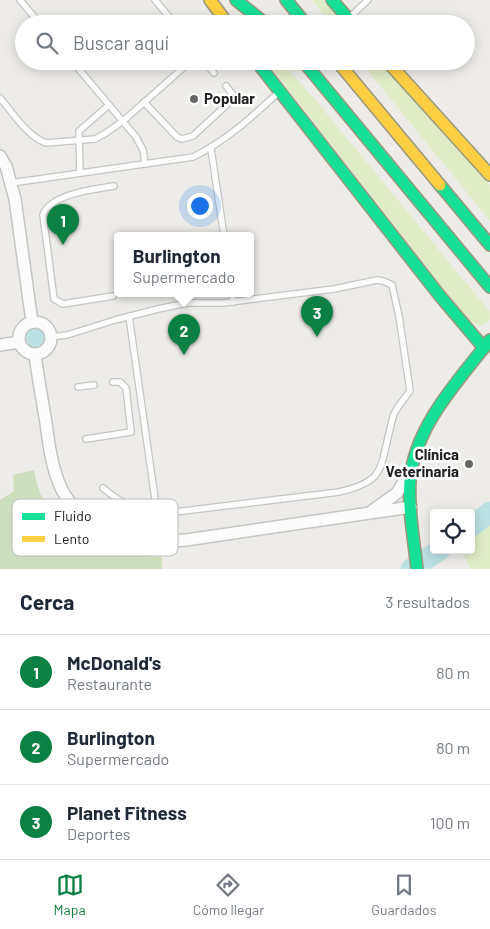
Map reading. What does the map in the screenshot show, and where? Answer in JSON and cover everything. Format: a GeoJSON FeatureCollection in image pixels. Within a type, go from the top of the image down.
{"type":"FeatureCollection","features":[{"type":"Feature","properties":{"kind":"main road"},"geometry":{"type":"LineString","coordinates":[[210,0],[221,15]]}},
{"type":"Feature","properties":{"kind":"main road"},"geometry":{"type":"LineString","coordinates":[[236,0],[255,15]]}},
{"type":"Feature","properties":{"kind":"main road"},"geometry":{"type":"LineString","coordinates":[[252,0],[264,15]]}},
{"type":"Feature","properties":{"kind":"main road"},"geometry":{"type":"LineString","coordinates":[[286,0],[299,15]]}},
{"type":"Feature","properties":{"kind":"main road"},"geometry":{"type":"LineString","coordinates":[[294,0],[302,15]]}},
{"type":"Feature","properties":{"kind":"main road"},"geometry":{"type":"LineString","coordinates":[[332,0],[346,15]]}},
{"type":"Feature","properties":{"kind":"main road"},"geometry":{"type":"LineString","coordinates":[[263,70],[440,296],[488,347],[430,422],[420,441],[411,469],[411,507],[417,569]]}},
{"type":"Feature","properties":{"kind":"main road"},"geometry":{"type":"LineString","coordinates":[[310,70],[488,284]]}},
{"type":"Feature","properties":{"kind":"main road"},"geometry":{"type":"LineString","coordinates":[[344,70],[490,246]]}},
{"type":"Feature","properties":{"kind":"main road"},"geometry":{"type":"LineString","coordinates":[[395,70],[490,176]]}},
{"type":"Feature","properties":{"kind":"street"},"geometry":{"type":"LineString","coordinates":[[0,156],[6,166],[15,198],[32,322]]}},
{"type":"Feature","properties":{"kind":"street"},"geometry":{"type":"LineString","coordinates":[[32,322],[47,328],[51,337],[45,351],[36,355],[26,352],[19,342],[21,330],[32,322]]}},
{"type":"Feature","properties":{"kind":"street"},"geometry":{"type":"LineString","coordinates":[[0,345],[19,342]]}},
{"type":"Feature","properties":{"kind":"street"},"geometry":{"type":"LineString","coordinates":[[36,355],[54,470],[62,490],[68,499]]}},
{"type":"Feature","properties":{"kind":"street"},"geometry":{"type":"LineString","coordinates":[[370,513],[397,493],[411,469]]}},
{"type":"Feature","properties":{"kind":"street"},"geometry":{"type":"LineString","coordinates":[[178,540],[411,507]]}},
{"type":"Feature","properties":{"kind":"lane"},"geometry":{"type":"LineString","coordinates":[[20,0],[32,15]]}},
{"type":"Feature","properties":{"kind":"lane"},"geometry":{"type":"LineString","coordinates":[[155,0],[168,15]]}},
{"type":"Feature","properties":{"kind":"lane"},"geometry":{"type":"LineString","coordinates":[[356,15],[368,0]]}},
{"type":"Feature","properties":{"kind":"lane"},"geometry":{"type":"LineString","coordinates":[[80,70],[123,121],[141,146],[145,164]]}},
{"type":"Feature","properties":{"kind":"lane"},"geometry":{"type":"LineString","coordinates":[[0,98],[31,134],[41,142],[95,138],[123,121],[181,70]]}},
{"type":"Feature","properties":{"kind":"lane"},"geometry":{"type":"LineString","coordinates":[[144,102],[177,137],[186,139],[193,136],[236,97],[226,86]]}},
{"type":"Feature","properties":{"kind":"lane"},"geometry":{"type":"LineString","coordinates":[[11,183],[193,158],[236,131],[280,92]]}},
{"type":"Feature","properties":{"kind":"lane"},"geometry":{"type":"LineString","coordinates":[[80,173],[79,131],[109,105]]}},
{"type":"Feature","properties":{"kind":"lane"},"geometry":{"type":"LineString","coordinates":[[210,149],[223,232]]}},
{"type":"Feature","properties":{"kind":"lane"},"geometry":{"type":"LineString","coordinates":[[113,296],[63,304],[54,299],[42,215],[49,205],[76,193],[114,186]]}},
{"type":"Feature","properties":{"kind":"lane"},"geometry":{"type":"LineString","coordinates":[[51,337],[67,335],[129,316],[187,303],[233,302],[334,289],[377,280],[384,280],[392,285],[399,316],[410,391],[394,414],[384,458],[376,476],[364,485],[339,492],[178,511]]}},
{"type":"Feature","properties":{"kind":"lane"},"geometry":{"type":"LineString","coordinates":[[232,297],[233,302]]}},
{"type":"Feature","properties":{"kind":"lane"},"geometry":{"type":"LineString","coordinates":[[129,316],[155,499]]}},
{"type":"Feature","properties":{"kind":"lane"},"geometry":{"type":"LineString","coordinates":[[86,439],[131,432],[126,388],[120,382],[113,382]]}},
{"type":"Feature","properties":{"kind":"lane"},"geometry":{"type":"LineString","coordinates":[[78,388],[94,385]]}},
{"type":"Feature","properties":{"kind":"lane"},"geometry":{"type":"LineString","coordinates":[[103,488],[117,499]]}},
{"type":"Feature","properties":{"kind":"green space"},"geometry":{"type":"Polygon","coordinates":[[[312,0],[323,0],[336,15],[324,15],[312,0]]]}},
{"type":"Feature","properties":{"kind":"green space"},"geometry":{"type":"Polygon","coordinates":[[[273,70],[289,70],[490,312],[490,319],[485,325],[479,326],[467,319],[273,70]]]}},
{"type":"Feature","properties":{"kind":"green space"},"geometry":{"type":"Polygon","coordinates":[[[367,70],[386,70],[490,185],[490,221],[367,70]]]}},
{"type":"Feature","properties":{"kind":"green space"},"geometry":{"type":"Polygon","coordinates":[[[34,470],[43,499],[12,499],[12,556],[151,556],[162,557],[162,569],[0,569],[0,500],[14,491],[13,475],[34,470]]]}},
{"type":"Feature","properties":{"kind":"green space"},"geometry":{"type":"Polygon","coordinates":[[[490,524],[490,569],[470,569],[464,554],[475,554],[475,537],[490,524]]]}},
{"type":"Feature","properties":{"kind":"water"},"geometry":{"type":"Polygon","coordinates":[[[35,327],[43,331],[47,339],[43,347],[35,351],[27,347],[23,339],[27,331],[35,327]]]}},
{"type":"Feature","properties":{"kind":"waterway"},"geometry":{"type":"LineString","coordinates":[[475,524],[490,512]]}},
{"type":"Feature","properties":{"kind":"waterway"},"geometry":{"type":"LineString","coordinates":[[411,569],[434,554]]}},
{"type":"Feature","properties":{"kind":"traffic: fast"},"geometry":{"type":"LineString","coordinates":[[236,0],[255,15]]}},
{"type":"Feature","properties":{"kind":"traffic: fast"},"geometry":{"type":"LineString","coordinates":[[286,0],[298,15]]}},
{"type":"Feature","properties":{"kind":"traffic: fast"},"geometry":{"type":"LineString","coordinates":[[332,0],[345,15]]}},
{"type":"Feature","properties":{"kind":"traffic: fast"},"geometry":{"type":"LineString","coordinates":[[263,70],[440,296],[484,348]]}},
{"type":"Feature","properties":{"kind":"traffic: fast"},"geometry":{"type":"LineString","coordinates":[[310,70],[490,287]]}},
{"type":"Feature","properties":{"kind":"traffic: fast"},"geometry":{"type":"LineString","coordinates":[[440,185],[490,245]]}},
{"type":"Feature","properties":{"kind":"traffic: fast"},"geometry":{"type":"LineString","coordinates":[[417,569],[410,503],[410,481],[413,461],[420,442],[439,406],[490,340]]}},
{"type":"Feature","properties":{"kind":"traffic: slow"},"geometry":{"type":"LineString","coordinates":[[210,0],[221,15]]}},
{"type":"Feature","properties":{"kind":"traffic: slow"},"geometry":{"type":"LineString","coordinates":[[344,70],[440,185]]}},
{"type":"Feature","properties":{"kind":"traffic: slow"},"geometry":{"type":"LineString","coordinates":[[395,70],[490,175]]}},
{"type":"Feature","properties":{"kind":"place","name":"Popular"},"geometry":{"type":"Point","coordinates":[194,99]}},
{"type":"Feature","properties":{"kind":"place","name":"McDonald's"},"geometry":{"type":"Point","coordinates":[63,245]}},
{"type":"Feature","properties":{"kind":"place","name":"Planet Fitness"},"geometry":{"type":"Point","coordinates":[317,337]}},
{"type":"Feature","properties":{"kind":"place","name":"Burlington"},"geometry":{"type":"Point","coordinates":[184,355]}},
{"type":"Feature","properties":{"kind":"place","name":"Clínica Veterinaria"},"geometry":{"type":"Point","coordinates":[469,464]}}]}
